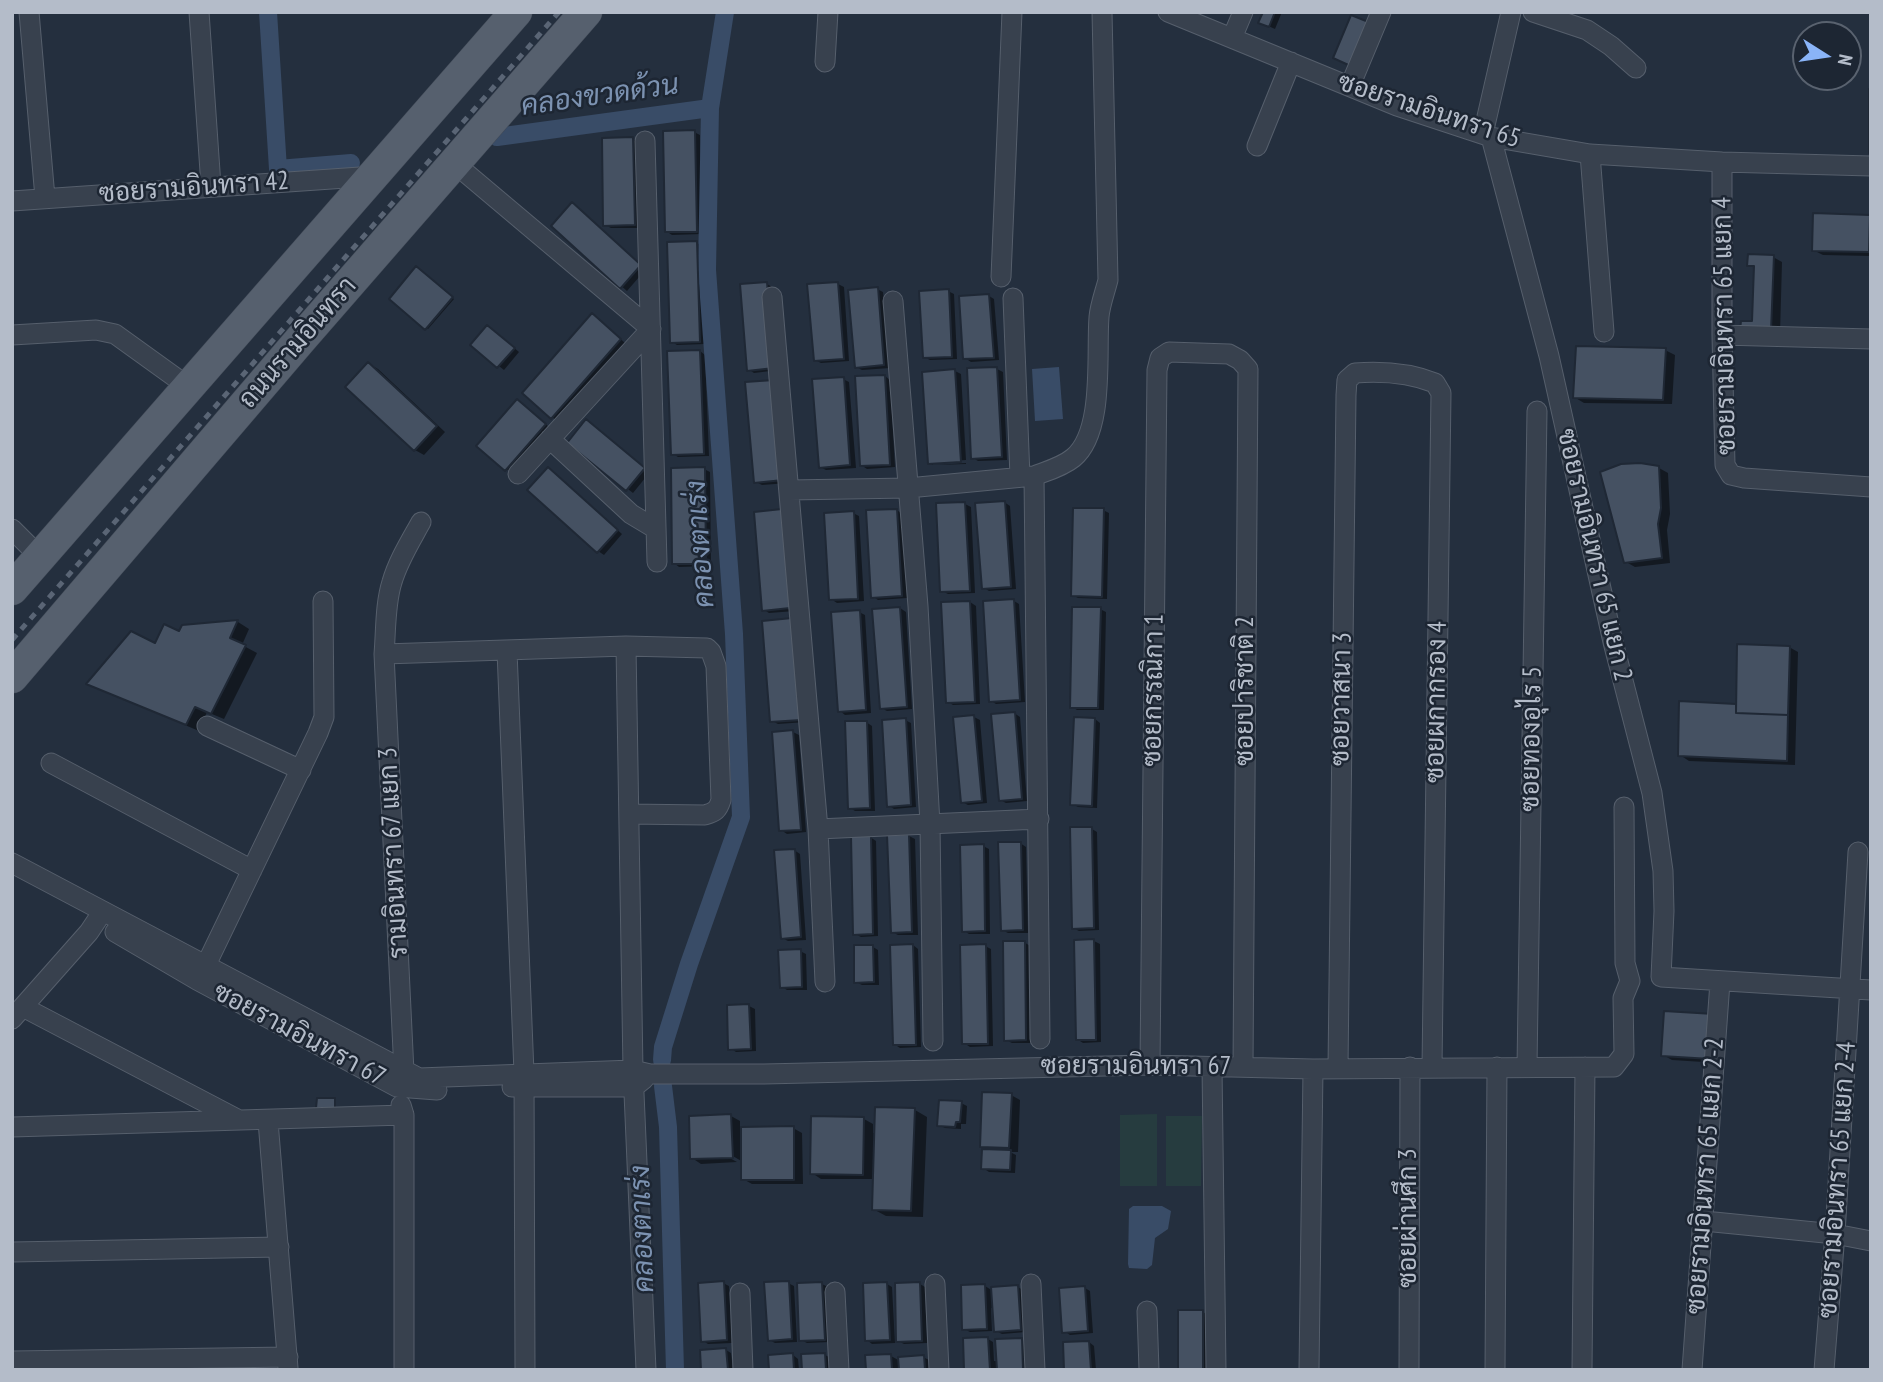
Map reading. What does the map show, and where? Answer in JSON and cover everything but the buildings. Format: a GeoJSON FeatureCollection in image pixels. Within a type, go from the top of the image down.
{"type":"FeatureCollection","features":[{"type":"Feature","properties":{"kind":"main road","name":"ถนนรามอินทรา"},"geometry":{"type":"LineString","coordinates":[[12,589],[516,12]]}},
{"type":"Feature","properties":{"kind":"main road","name":"ถนนรามอินทรา"},"geometry":{"type":"LineString","coordinates":[[12,677],[586,12]]}},
{"type":"Feature","properties":{"kind":"main road"},"geometry":{"type":"LineString","coordinates":[[494,37],[517,91]]}},
{"type":"Feature","properties":{"kind":"street"},"geometry":{"type":"LineString","coordinates":[[29,12],[45,198]]}},
{"type":"Feature","properties":{"kind":"street"},"geometry":{"type":"LineString","coordinates":[[199,12],[211,186]]}},
{"type":"Feature","properties":{"kind":"street"},"geometry":{"type":"LineString","coordinates":[[825,62],[828,12]]}},
{"type":"Feature","properties":{"kind":"street"},"geometry":{"type":"LineString","coordinates":[[1000,277],[1012,12]]}},
{"type":"Feature","properties":{"kind":"street"},"geometry":{"type":"LineString","coordinates":[[789,490],[908,488],[1027,477],[1054,469],[1075,457],[1089,436],[1095,405],[1099,314],[1108,280],[1102,12]]}},
{"type":"Feature","properties":{"kind":"street","name":"ซอยรามอินทรา 65"},"geometry":{"type":"LineString","coordinates":[[1168,12],[1397,106],[1487,136],[1590,154],[1722,162],[1871,166]]}},
{"type":"Feature","properties":{"kind":"street"},"geometry":{"type":"LineString","coordinates":[[1231,38],[1243,12]]}},
{"type":"Feature","properties":{"kind":"street"},"geometry":{"type":"LineString","coordinates":[[1350,86],[1381,12]]}},
{"type":"Feature","properties":{"kind":"street"},"geometry":{"type":"LineString","coordinates":[[1487,136],[1511,12]]}},
{"type":"Feature","properties":{"kind":"street"},"geometry":{"type":"LineString","coordinates":[[1533,12],[1587,30],[1636,68]]}},
{"type":"Feature","properties":{"kind":"street"},"geometry":{"type":"LineString","coordinates":[[1257,146],[1291,62]]}},
{"type":"Feature","properties":{"kind":"street","name":"ซอยรามอินทรา 65 แยก 2"},"geometry":{"type":"LineString","coordinates":[[1487,136],[1549,356],[1613,642],[1652,793],[1663,871],[1661,977]]}},
{"type":"Feature","properties":{"kind":"street"},"geometry":{"type":"LineString","coordinates":[[645,141],[657,562]]}},
{"type":"Feature","properties":{"kind":"street"},"geometry":{"type":"LineString","coordinates":[[1590,154],[1604,332]]}},
{"type":"Feature","properties":{"kind":"street","name":"ซอยรามอินทรา 65 แยก 4"},"geometry":{"type":"LineString","coordinates":[[1722,162],[1725,465],[1731,475],[1871,487]]}},
{"type":"Feature","properties":{"kind":"street"},"geometry":{"type":"LineString","coordinates":[[454,163],[651,329]]}},
{"type":"Feature","properties":{"kind":"street","name":"ซอยรามอินทรา 42"},"geometry":{"type":"LineString","coordinates":[[12,201],[375,176]]}},
{"type":"Feature","properties":{"kind":"street"},"geometry":{"type":"LineString","coordinates":[[772,298],[818,829],[825,982]]}},
{"type":"Feature","properties":{"kind":"street"},"geometry":{"type":"LineString","coordinates":[[1013,298],[1027,477],[1039,819],[1040,1039]]}},
{"type":"Feature","properties":{"kind":"street"},"geometry":{"type":"LineString","coordinates":[[893,301],[918,606],[930,824],[933,1041]]}},
{"type":"Feature","properties":{"kind":"street"},"geometry":{"type":"LineString","coordinates":[[519,474],[651,329]]}},
{"type":"Feature","properties":{"kind":"street"},"geometry":{"type":"LineString","coordinates":[[12,335],[96,330],[115,334],[190,388]]}},
{"type":"Feature","properties":{"kind":"street"},"geometry":{"type":"LineString","coordinates":[[1722,335],[1871,339]]}},
{"type":"Feature","properties":{"kind":"street","name":"ซอยกรรณิกา 1"},"geometry":{"type":"LineString","coordinates":[[1150,1065],[1157,370],[1160,358],[1168,352],[1199,353]]}},
{"type":"Feature","properties":{"kind":"street","name":"ซอยปาริชาติ 2"},"geometry":{"type":"LineString","coordinates":[[1199,353],[1229,354],[1248,369],[1243,1067]]}},
{"type":"Feature","properties":{"kind":"street","name":"ซอยวาสนา 3"},"geometry":{"type":"LineString","coordinates":[[1338,1068],[1347,380],[1355,373],[1394,374]]}},
{"type":"Feature","properties":{"kind":"street","name":"ซอยผกากรอง 4"},"geometry":{"type":"LineString","coordinates":[[1394,374],[1416,376],[1435,383],[1441,393],[1432,1067]]}},
{"type":"Feature","properties":{"kind":"street","name":"ซอยทองอุไร 5"},"geometry":{"type":"LineString","coordinates":[[1527,1067],[1536,411]]}},
{"type":"Feature","properties":{"kind":"street"},"geometry":{"type":"LineString","coordinates":[[550,439],[631,514],[656,529]]}},
{"type":"Feature","properties":{"kind":"street","name":"รามอินทรา 67 แยก 3"},"geometry":{"type":"LineString","coordinates":[[404,1370],[404,1115],[400,1080],[384,654],[392,582],[399,562],[421,522]]}},
{"type":"Feature","properties":{"kind":"street"},"geometry":{"type":"LineString","coordinates":[[12,529],[40,557]]}},
{"type":"Feature","properties":{"kind":"street"},"geometry":{"type":"LineString","coordinates":[[205,967],[324,717],[323,601]]}},
{"type":"Feature","properties":{"kind":"street"},"geometry":{"type":"LineString","coordinates":[[384,654],[626,646],[706,648],[711,652],[716,666],[721,800],[719,808],[705,815],[629,814]]}},
{"type":"Feature","properties":{"kind":"street"},"geometry":{"type":"LineString","coordinates":[[626,646],[646,1370]]}},
{"type":"Feature","properties":{"kind":"street"},"geometry":{"type":"LineString","coordinates":[[507,651],[523,1080],[525,1370]]}},
{"type":"Feature","properties":{"kind":"street"},"geometry":{"type":"LineString","coordinates":[[207,726],[301,770]]}},
{"type":"Feature","properties":{"kind":"street"},"geometry":{"type":"LineString","coordinates":[[51,763],[252,870]]}},
{"type":"Feature","properties":{"kind":"street"},"geometry":{"type":"LineString","coordinates":[[1624,807],[1625,963],[1630,981],[1661,977],[1861,990]]}},
{"type":"Feature","properties":{"kind":"street"},"geometry":{"type":"LineString","coordinates":[[818,829],[1039,819]]}},
{"type":"Feature","properties":{"kind":"street","name":"ซอยรามอินทรา 65 แยก 2-4"},"geometry":{"type":"LineString","coordinates":[[1824,1370],[1835,1234],[1861,990],[1858,852]]}},
{"type":"Feature","properties":{"kind":"street","name":"ซอยรามอินทรา 67"},"geometry":{"type":"LineString","coordinates":[[12,863],[100,916],[197,980],[419,1090],[523,1080],[1150,1065],[1313,1069],[1614,1067],[1623,1054],[1623,998],[1630,981]]}},
{"type":"Feature","properties":{"kind":"street","name":"ซอยรามอินทรา 67"},"geometry":{"type":"LineString","coordinates":[[12,877],[205,967],[400,1080]]}},
{"type":"Feature","properties":{"kind":"street"},"geometry":{"type":"LineString","coordinates":[[100,916],[18,1013],[241,1121]]}},
{"type":"Feature","properties":{"kind":"street","name":"ซอยรามอินทรา 65 แยก 2-2"},"geometry":{"type":"LineString","coordinates":[[1692,1370],[1720,982]]}},
{"type":"Feature","properties":{"kind":"street"},"geometry":{"type":"LineString","coordinates":[[1212,1067],[1216,1370]]}},
{"type":"Feature","properties":{"kind":"street","name":"ซอยผ่านศึก 3"},"geometry":{"type":"LineString","coordinates":[[1409,1370],[1410,1067]]}},
{"type":"Feature","properties":{"kind":"street"},"geometry":{"type":"LineString","coordinates":[[1495,1370],[1497,1067]]}},
{"type":"Feature","properties":{"kind":"street"},"geometry":{"type":"LineString","coordinates":[[1582,1370],[1585,1067]]}},
{"type":"Feature","properties":{"kind":"street"},"geometry":{"type":"LineString","coordinates":[[1310,1370],[1313,1069]]}},
{"type":"Feature","properties":{"kind":"street"},"geometry":{"type":"LineString","coordinates":[[12,1127],[404,1115]]}},
{"type":"Feature","properties":{"kind":"street"},"geometry":{"type":"LineString","coordinates":[[12,1361],[288,1363],[268,1121]]}},
{"type":"Feature","properties":{"kind":"street"},"geometry":{"type":"LineString","coordinates":[[1704,1221],[1835,1234],[1871,1241]]}},
{"type":"Feature","properties":{"kind":"street"},"geometry":{"type":"LineString","coordinates":[[12,1252],[279,1247]]}},
{"type":"Feature","properties":{"kind":"street"},"geometry":{"type":"LineString","coordinates":[[935,1284],[939,1370]]}},
{"type":"Feature","properties":{"kind":"street"},"geometry":{"type":"LineString","coordinates":[[1031,1284],[1035,1370]]}},
{"type":"Feature","properties":{"kind":"street"},"geometry":{"type":"LineString","coordinates":[[835,1292],[839,1370]]}},
{"type":"Feature","properties":{"kind":"street"},"geometry":{"type":"LineString","coordinates":[[740,1293],[743,1370]]}},
{"type":"Feature","properties":{"kind":"street"},"geometry":{"type":"LineString","coordinates":[[1147,1311],[1149,1370]]}},
{"type":"Feature","properties":{"kind":"green space"},"geometry":{"type":"Polygon","coordinates":[[[1157,1114],[1157,1186],[1120,1186],[1120,1115],[1157,1114]]]}},
{"type":"Feature","properties":{"kind":"green space"},"geometry":{"type":"Polygon","coordinates":[[[1166,1116],[1202,1116],[1201,1186],[1166,1186],[1166,1116]]]}},
{"type":"Feature","properties":{"kind":"water"},"geometry":{"type":"Polygon","coordinates":[[[1059,367],[1063,419],[1035,421],[1032,369],[1059,367]]]}},
{"type":"Feature","properties":{"kind":"water"},"geometry":{"type":"Polygon","coordinates":[[[1133,1206],[1162,1206],[1171,1211],[1168,1229],[1155,1238],[1152,1265],[1147,1269],[1129,1268],[1128,1264],[1129,1209],[1133,1206]]]}},
{"type":"Feature","properties":{"kind":"waterway","name":"คลองขวดด้วน"},"geometry":{"type":"LineString","coordinates":[[268,12],[278,169],[351,163]]}},
{"type":"Feature","properties":{"kind":"waterway","name":"คลองตาเร่ง"},"geometry":{"type":"LineString","coordinates":[[662,1060],[663,1047],[689,964],[741,817],[734,634],[707,270],[710,108],[725,12]]}},
{"type":"Feature","properties":{"kind":"waterway","name":"คลองขวดด้วน"},"geometry":{"type":"LineString","coordinates":[[497,137],[710,108]]}},
{"type":"Feature","properties":{"kind":"waterway","name":"คลองตาเร่ง"},"geometry":{"type":"LineString","coordinates":[[663,1086],[668,1127],[675,1370]]}},
{"type":"Feature","properties":{"kind":"railway"},"geometry":{"type":"LineString","coordinates":[[12,640],[559,12]]}}]}
